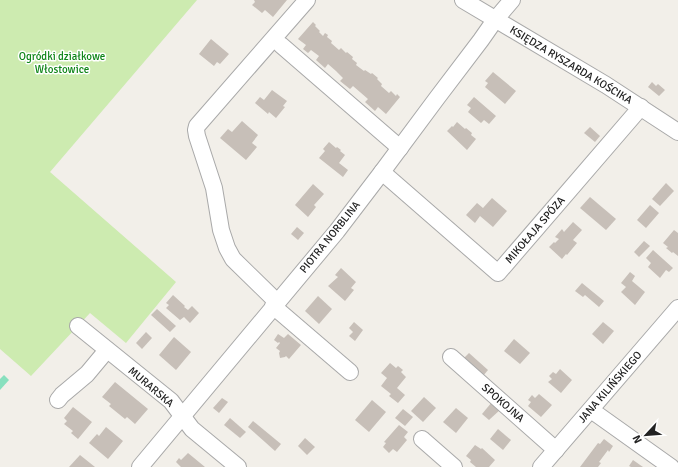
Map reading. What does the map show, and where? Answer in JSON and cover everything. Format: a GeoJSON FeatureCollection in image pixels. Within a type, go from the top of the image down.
{"type":"FeatureCollection","features":[{"type":"Feature","properties":{"kind":"street"},"geometry":{"type":"LineString","coordinates":[[307,0],[197,126],[196,130],[214,188],[221,230],[227,248],[233,259],[275,304],[350,372]]}},
{"type":"Feature","properties":{"kind":"street","name":"KSIĘDZA RYSZARDA KOŚCIKA"},"geometry":{"type":"LineString","coordinates":[[463,0],[606,85],[678,132]]}},
{"type":"Feature","properties":{"kind":"street","name":"PIOTRA NORBLINA"},"geometry":{"type":"LineString","coordinates":[[140,467],[337,230],[495,20],[512,0]]}},
{"type":"Feature","properties":{"kind":"street"},"geometry":{"type":"LineString","coordinates":[[281,46],[400,148]]}},
{"type":"Feature","properties":{"kind":"street","name":"MIKOŁAJA SPÓZA"},"geometry":{"type":"LineString","coordinates":[[382,172],[498,273],[641,107]]}},
{"type":"Feature","properties":{"kind":"street","name":"JANA KILIŃSKIEGO"},"geometry":{"type":"LineString","coordinates":[[541,467],[678,308]]}},
{"type":"Feature","properties":{"kind":"street","name":"MURARSKA"},"geometry":{"type":"LineString","coordinates":[[78,326],[171,401],[192,429],[238,467]]}},
{"type":"Feature","properties":{"kind":"street"},"geometry":{"type":"LineString","coordinates":[[58,400],[87,374],[107,350]]}},
{"type":"Feature","properties":{"kind":"street","name":"SPOKOJNA"},"geometry":{"type":"LineString","coordinates":[[451,357],[556,450]]}},
{"type":"Feature","properties":{"kind":"street"},"geometry":{"type":"LineString","coordinates":[[590,410],[671,467]]}},
{"type":"Feature","properties":{"kind":"street"},"geometry":{"type":"LineString","coordinates":[[422,439],[454,467]]}},
{"type":"Feature","properties":{"kind":"green space","name":"Ogródki działkowe Włostowice"},"geometry":{"type":"Polygon","coordinates":[[[0,0],[197,0],[50,172],[176,282],[126,343],[90,313],[31,376],[0,349],[0,0]]]}},
{"type":"Feature","properties":{"kind":"green space"},"geometry":{"type":"Polygon","coordinates":[[[4,375],[9,380],[0,390],[0,379],[4,375]]]}},
{"type":"Feature","properties":{"kind":"building"},"geometry":{"type":"Polygon","coordinates":[[[254,0],[287,0],[273,17],[265,10],[262,13],[252,5],[255,2],[254,0]]]}},
{"type":"Feature","properties":{"kind":"building"},"geometry":{"type":"Polygon","coordinates":[[[313,22],[320,31],[319,32],[323,36],[325,33],[328,35],[327,37],[332,41],[331,43],[339,50],[341,48],[353,57],[352,59],[357,63],[356,65],[364,71],[365,70],[371,74],[372,73],[378,78],[377,79],[382,84],[381,86],[389,93],[391,91],[396,96],[397,94],[400,97],[386,114],[378,107],[375,111],[365,102],[368,99],[353,86],[350,89],[340,81],[343,78],[328,64],[325,68],[316,60],[319,56],[311,50],[308,53],[303,49],[306,45],[298,39],[313,22]]]}},
{"type":"Feature","properties":{"kind":"building"},"geometry":{"type":"Polygon","coordinates":[[[211,39],[229,54],[220,64],[217,62],[214,66],[199,54],[211,39]]]}},
{"type":"Feature","properties":{"kind":"building"},"geometry":{"type":"Polygon","coordinates":[[[493,72],[516,91],[505,104],[485,87],[488,83],[485,81],[493,72]]]}},
{"type":"Feature","properties":{"kind":"building"},"geometry":{"type":"Polygon","coordinates":[[[652,82],[656,86],[658,84],[665,90],[659,96],[648,87],[652,82]]]}},
{"type":"Feature","properties":{"kind":"building"},"geometry":{"type":"Polygon","coordinates":[[[272,90],[287,101],[283,106],[285,107],[276,118],[269,112],[268,114],[255,103],[260,97],[264,100],[272,90]]]}},
{"type":"Feature","properties":{"kind":"building"},"geometry":{"type":"Polygon","coordinates":[[[474,97],[496,116],[489,124],[484,120],[481,123],[468,112],[471,108],[467,105],[474,97]]]}},
{"type":"Feature","properties":{"kind":"building"},"geometry":{"type":"Polygon","coordinates":[[[242,121],[258,135],[252,143],[257,147],[246,160],[220,138],[228,129],[232,132],[242,121]]]}},
{"type":"Feature","properties":{"kind":"building"},"geometry":{"type":"Polygon","coordinates":[[[457,122],[472,133],[471,135],[476,139],[467,150],[447,131],[457,122]]]}},
{"type":"Feature","properties":{"kind":"building"},"geometry":{"type":"Polygon","coordinates":[[[590,127],[600,136],[595,142],[584,133],[590,127]]]}},
{"type":"Feature","properties":{"kind":"building"},"geometry":{"type":"Polygon","coordinates":[[[329,142],[341,150],[340,151],[345,155],[339,163],[348,170],[343,177],[319,158],[325,151],[323,149],[329,142]]]}},
{"type":"Feature","properties":{"kind":"building"},"geometry":{"type":"Polygon","coordinates":[[[666,183],[674,191],[660,206],[652,199],[666,183]]]}},
{"type":"Feature","properties":{"kind":"building"},"geometry":{"type":"Polygon","coordinates":[[[313,184],[324,194],[314,205],[316,207],[308,217],[295,205],[313,184]]]}},
{"type":"Feature","properties":{"kind":"building"},"geometry":{"type":"Polygon","coordinates":[[[590,197],[616,219],[606,230],[580,208],[590,197]]]}},
{"type":"Feature","properties":{"kind":"building"},"geometry":{"type":"Polygon","coordinates":[[[492,198],[507,211],[493,227],[480,216],[475,223],[466,215],[477,203],[483,208],[492,198]]]}},
{"type":"Feature","properties":{"kind":"building"},"geometry":{"type":"Polygon","coordinates":[[[650,205],[659,213],[646,228],[637,220],[650,205]]]}},
{"type":"Feature","properties":{"kind":"building"},"geometry":{"type":"Polygon","coordinates":[[[573,222],[582,230],[573,240],[577,243],[562,259],[549,247],[559,239],[555,237],[562,229],[564,232],[573,222]]]}},
{"type":"Feature","properties":{"kind":"building"},"geometry":{"type":"Polygon","coordinates":[[[297,227],[304,233],[298,240],[291,234],[297,227]]]}},
{"type":"Feature","properties":{"kind":"building"},"geometry":{"type":"Polygon","coordinates":[[[674,230],[678,233],[678,256],[666,248],[668,247],[663,243],[674,230]]]}},
{"type":"Feature","properties":{"kind":"building"},"geometry":{"type":"Polygon","coordinates":[[[644,241],[650,246],[639,257],[634,252],[644,241]]]}},
{"type":"Feature","properties":{"kind":"building"},"geometry":{"type":"Polygon","coordinates":[[[653,250],[673,268],[669,272],[666,270],[660,278],[648,267],[651,263],[646,258],[653,250]]]}},
{"type":"Feature","properties":{"kind":"building"},"geometry":{"type":"Polygon","coordinates":[[[341,268],[356,282],[351,288],[354,290],[345,301],[328,286],[338,277],[335,275],[341,268]]]}},
{"type":"Feature","properties":{"kind":"building"},"geometry":{"type":"Polygon","coordinates":[[[630,272],[635,276],[632,281],[645,292],[635,305],[621,292],[626,287],[621,283],[630,272]]]}},
{"type":"Feature","properties":{"kind":"building"},"geometry":{"type":"Polygon","coordinates":[[[582,283],[604,301],[599,307],[585,295],[583,297],[575,291],[582,283]]]}},
{"type":"Feature","properties":{"kind":"building"},"geometry":{"type":"Polygon","coordinates":[[[173,295],[188,310],[192,306],[199,313],[190,323],[184,317],[180,320],[166,308],[169,305],[166,303],[173,295]]]}},
{"type":"Feature","properties":{"kind":"building"},"geometry":{"type":"Polygon","coordinates":[[[318,296],[332,309],[319,324],[305,311],[318,296]]]}},
{"type":"Feature","properties":{"kind":"building"},"geometry":{"type":"Polygon","coordinates":[[[157,309],[176,326],[170,332],[151,315],[157,309]]]}},
{"type":"Feature","properties":{"kind":"building"},"geometry":{"type":"Polygon","coordinates":[[[354,322],[363,330],[355,341],[349,336],[353,332],[349,328],[354,322]]]}},
{"type":"Feature","properties":{"kind":"building"},"geometry":{"type":"Polygon","coordinates":[[[603,322],[614,331],[603,344],[592,334],[603,322]]]}},
{"type":"Feature","properties":{"kind":"building"},"geometry":{"type":"Polygon","coordinates":[[[146,332],[152,338],[142,349],[136,343],[146,332]]]}},
{"type":"Feature","properties":{"kind":"building"},"geometry":{"type":"Polygon","coordinates":[[[278,334],[284,338],[288,334],[301,345],[289,359],[286,356],[280,358],[280,351],[276,348],[280,343],[274,340],[278,334]]]}},
{"type":"Feature","properties":{"kind":"building"},"geometry":{"type":"Polygon","coordinates":[[[174,337],[191,352],[176,370],[159,355],[174,337]]]}},
{"type":"Feature","properties":{"kind":"building"},"geometry":{"type":"Polygon","coordinates":[[[514,339],[530,353],[520,364],[504,351],[514,339]]]}},
{"type":"Feature","properties":{"kind":"building"},"geometry":{"type":"Polygon","coordinates":[[[469,353],[488,370],[483,376],[463,359],[469,353]]]}},
{"type":"Feature","properties":{"kind":"building"},"geometry":{"type":"Polygon","coordinates":[[[390,363],[396,368],[398,366],[403,370],[401,372],[406,377],[397,388],[405,395],[398,403],[389,396],[391,394],[381,386],[387,378],[381,373],[390,363]]]}},
{"type":"Feature","properties":{"kind":"building"},"geometry":{"type":"Polygon","coordinates":[[[560,369],[572,380],[561,393],[548,382],[552,379],[549,376],[553,372],[556,374],[560,369]]]}},
{"type":"Feature","properties":{"kind":"building"},"geometry":{"type":"Polygon","coordinates":[[[115,382],[148,409],[135,424],[127,417],[125,419],[109,406],[111,404],[102,397],[115,382]]]}},
{"type":"Feature","properties":{"kind":"building"},"geometry":{"type":"Polygon","coordinates":[[[539,394],[552,405],[541,417],[528,406],[531,402],[528,400],[532,395],[535,398],[539,394]]]}},
{"type":"Feature","properties":{"kind":"building"},"geometry":{"type":"Polygon","coordinates":[[[424,397],[436,408],[423,422],[411,411],[424,397]]]}},
{"type":"Feature","properties":{"kind":"building"},"geometry":{"type":"Polygon","coordinates":[[[222,398],[228,402],[219,413],[213,408],[222,398]]]}},
{"type":"Feature","properties":{"kind":"building"},"geometry":{"type":"Polygon","coordinates":[[[372,400],[386,412],[369,432],[355,420],[372,400]]]}},
{"type":"Feature","properties":{"kind":"building"},"geometry":{"type":"Polygon","coordinates":[[[492,402],[501,409],[489,420],[482,414],[492,402]]]}},
{"type":"Feature","properties":{"kind":"building"},"geometry":{"type":"Polygon","coordinates":[[[73,407],[92,422],[78,439],[71,433],[73,431],[64,424],[67,421],[64,418],[73,407]]]}},
{"type":"Feature","properties":{"kind":"building"},"geometry":{"type":"Polygon","coordinates":[[[456,408],[468,418],[456,433],[443,422],[456,408]]]}},
{"type":"Feature","properties":{"kind":"building"},"geometry":{"type":"Polygon","coordinates":[[[403,409],[413,417],[405,426],[395,418],[403,409]]]}},
{"type":"Feature","properties":{"kind":"building"},"geometry":{"type":"Polygon","coordinates":[[[230,418],[246,432],[240,438],[224,425],[230,418]]]}},
{"type":"Feature","properties":{"kind":"building"},"geometry":{"type":"Polygon","coordinates":[[[253,421],[281,444],[275,451],[248,427],[253,421]]]}},
{"type":"Feature","properties":{"kind":"building"},"geometry":{"type":"Polygon","coordinates":[[[399,425],[408,432],[404,437],[407,440],[397,452],[393,449],[389,453],[383,447],[386,443],[384,442],[399,425]]]}},
{"type":"Feature","properties":{"kind":"building"},"geometry":{"type":"Polygon","coordinates":[[[106,427],[123,441],[108,459],[89,443],[97,434],[99,436],[106,427]]]}},
{"type":"Feature","properties":{"kind":"building"},"geometry":{"type":"Polygon","coordinates":[[[498,429],[511,440],[503,450],[490,439],[498,429]]]}},
{"type":"Feature","properties":{"kind":"building"},"geometry":{"type":"Polygon","coordinates":[[[305,438],[315,447],[307,455],[298,446],[305,438]]]}},
{"type":"Feature","properties":{"kind":"building"},"geometry":{"type":"Polygon","coordinates":[[[604,439],[613,446],[599,462],[601,463],[598,467],[580,467],[598,443],[600,444],[604,439]]]}},
{"type":"Feature","properties":{"kind":"building"},"geometry":{"type":"Polygon","coordinates":[[[475,445],[481,449],[482,448],[495,460],[489,467],[476,467],[466,456],[475,445]]]}},
{"type":"Feature","properties":{"kind":"building"},"geometry":{"type":"Polygon","coordinates":[[[188,453],[205,467],[181,467],[176,462],[179,458],[181,460],[188,453]]]}},
{"type":"Feature","properties":{"kind":"building"},"geometry":{"type":"Polygon","coordinates":[[[80,455],[95,467],[69,467],[80,455]]]}},
{"type":"Feature","properties":{"kind":"building"},"geometry":{"type":"Polygon","coordinates":[[[633,460],[643,467],[629,466],[633,460]]]}}]}
